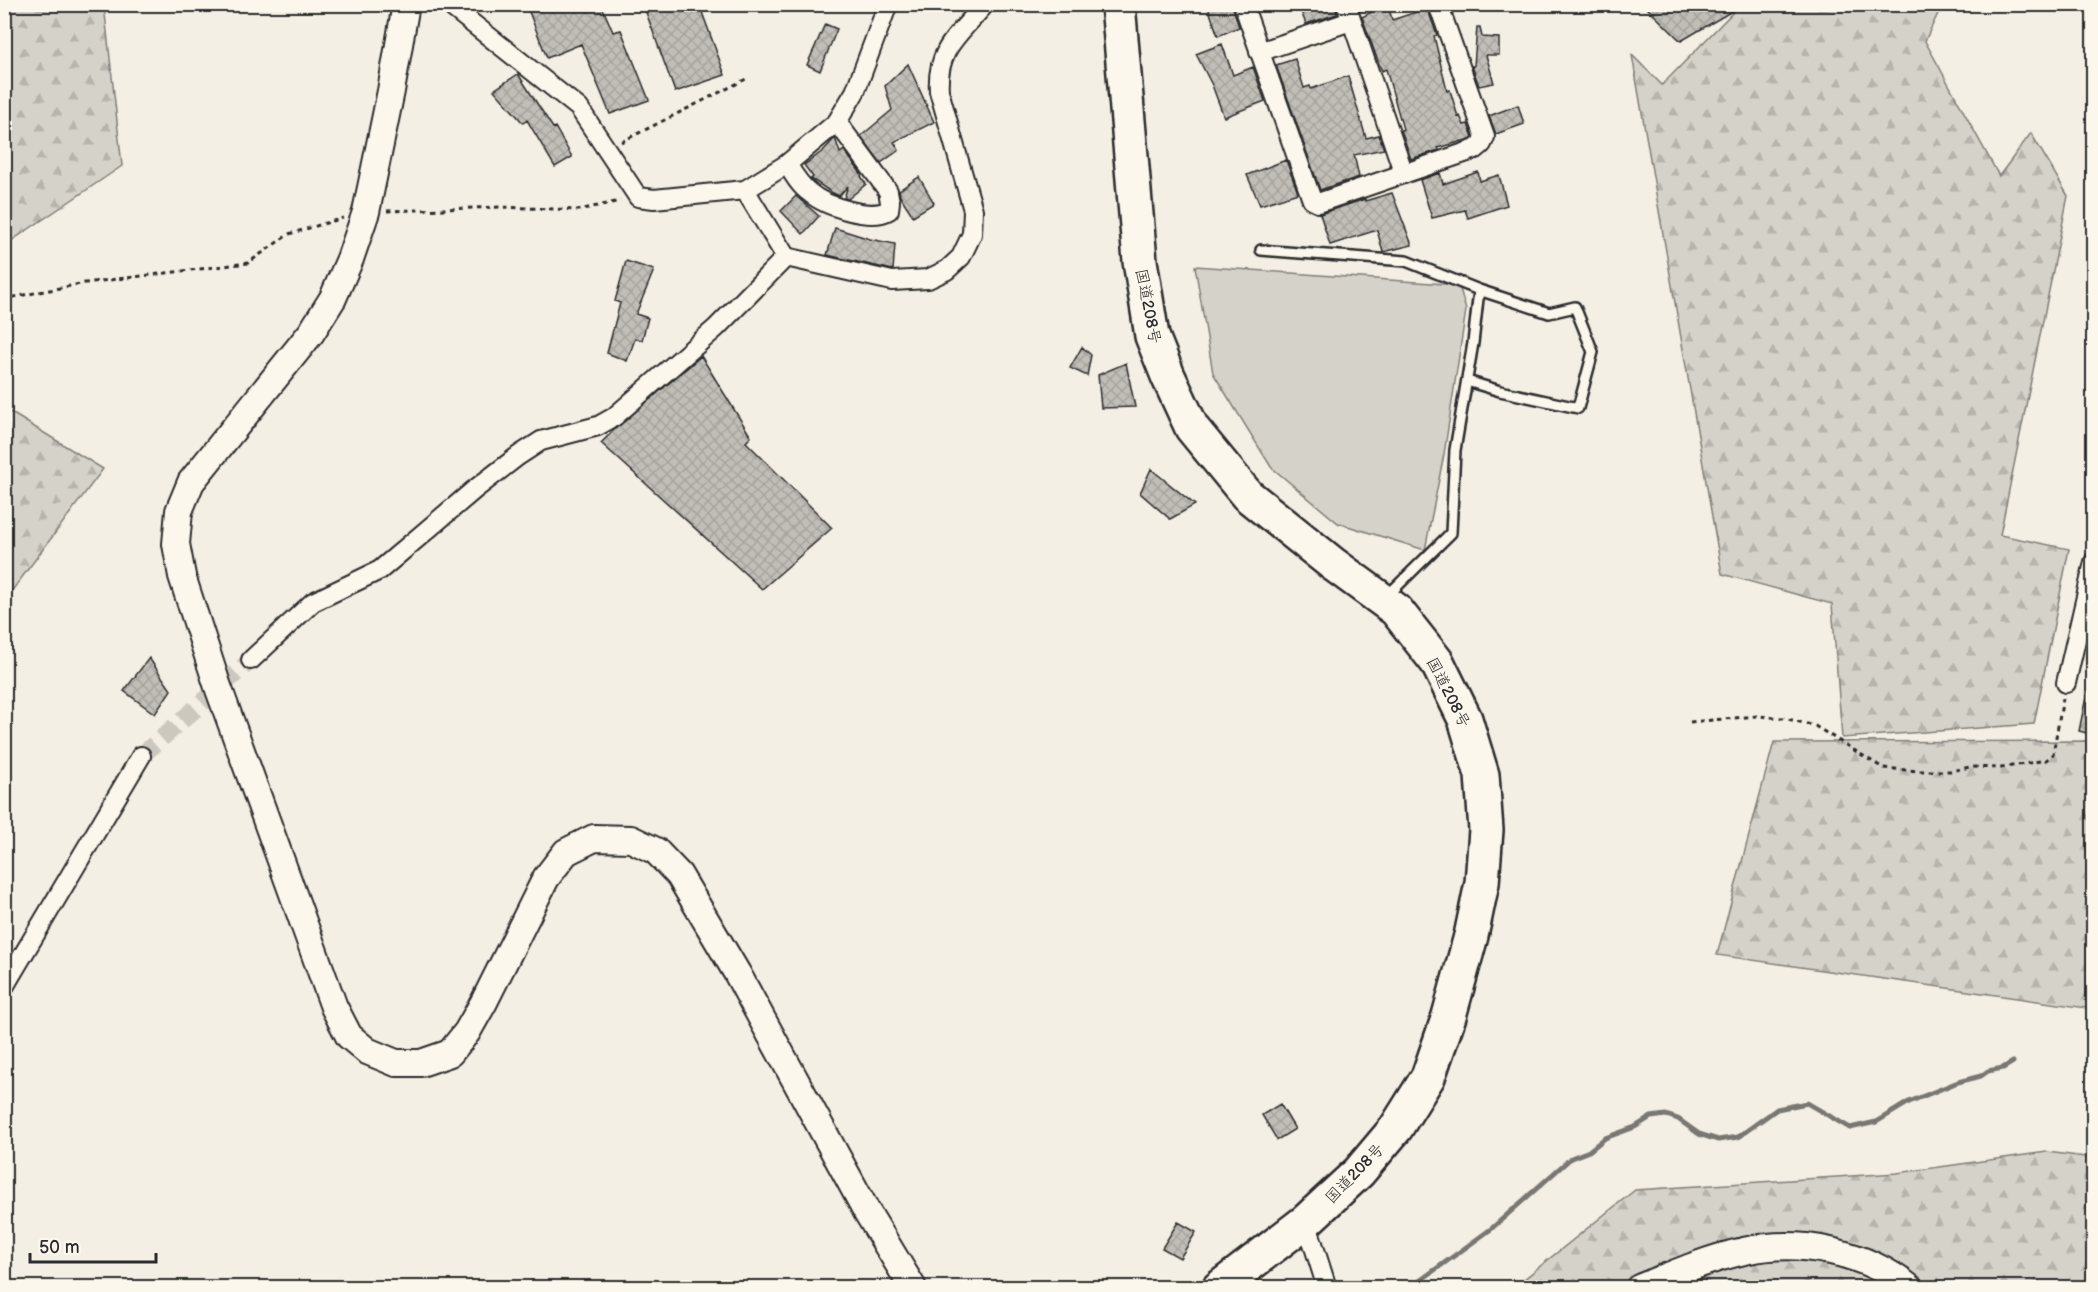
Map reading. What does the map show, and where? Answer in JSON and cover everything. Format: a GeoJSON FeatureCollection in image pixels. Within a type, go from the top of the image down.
{"type":"FeatureCollection","features":[{"type":"Feature","properties":{"kind":"highway","name":"国道208号"},"geometry":{"type":"LineString","coordinates":[[1118,4],[1140,261],[1152,336],[1167,376],[1192,428],[1247,495],[1396,610],[1437,662],[1465,719],[1482,775],[1486,830],[1482,883],[1471,936],[1449,1016],[1428,1077],[1396,1128],[1359,1172],[1306,1221],[1219,1287]]}},
{"type":"Feature","properties":{"kind":"street"},"geometry":{"type":"LineString","coordinates":[[406,4],[366,212],[351,260],[333,298],[311,333],[191,482],[179,511],[176,544],[182,576],[217,684],[334,1007],[349,1036],[367,1051],[396,1063],[421,1063],[450,1053],[473,1022],[546,878],[566,852],[594,838],[631,840],[656,851],[680,875],[867,1212],[913,1287]]}},
{"type":"Feature","properties":{"kind":"street"},"geometry":{"type":"LineString","coordinates":[[448,4],[579,108],[608,149],[629,185],[639,197],[654,199],[745,190],[787,164],[837,122],[855,92],[888,4]]}},
{"type":"Feature","properties":{"kind":"street"},"geometry":{"type":"LineString","coordinates":[[745,190],[786,256],[892,281],[928,279],[947,270],[961,257],[972,234],[973,210],[939,91],[938,75],[941,59],[950,44],[985,4]]}},
{"type":"Feature","properties":{"kind":"street"},"geometry":{"type":"LineString","coordinates":[[1243,4],[1312,200],[1318,203],[1476,149],[1482,144],[1485,136],[1442,15],[1435,4]]}},
{"type":"Feature","properties":{"kind":"street"},"geometry":{"type":"LineString","coordinates":[[1259,52],[1348,13],[1404,174]]}},
{"type":"Feature","properties":{"kind":"street"},"geometry":{"type":"LineString","coordinates":[[787,164],[808,192],[821,201],[866,214],[882,214],[889,210],[888,191],[837,122]]}},
{"type":"Feature","properties":{"kind":"street"},"geometry":{"type":"LineString","coordinates":[[251,660],[313,602],[380,570],[474,490],[518,456],[541,441],[598,426],[614,417],[716,328],[786,256]]}},
{"type":"Feature","properties":{"kind":"street"},"geometry":{"type":"LineString","coordinates":[[2066,683],[2094,562]]}},
{"type":"Feature","properties":{"kind":"street"},"geometry":{"type":"LineString","coordinates":[[4,987],[141,756]]}},
{"type":"Feature","properties":{"kind":"street"},"geometry":{"type":"LineString","coordinates":[[1306,1221],[1326,1287]]}},
{"type":"Feature","properties":{"kind":"street"},"geometry":{"type":"LineString","coordinates":[[1639,1287],[1745,1250],[1797,1246],[1834,1252],[1875,1265],[1910,1287]]}},
{"type":"Feature","properties":{"kind":"lane"},"geometry":{"type":"LineString","coordinates":[[1261,250],[1406,261],[1479,290],[1549,313],[1575,307],[1593,352],[1578,408],[1500,391],[1467,381]]}},
{"type":"Feature","properties":{"kind":"lane"},"geometry":{"type":"LineString","coordinates":[[1383,600],[1451,533],[1455,450],[1479,290]]}},
{"type":"Feature","properties":{"kind":"path"},"geometry":{"type":"LineString","coordinates":[[608,149],[748,78]]}},
{"type":"Feature","properties":{"kind":"path"},"geometry":{"type":"LineString","coordinates":[[4,299],[85,283],[248,263],[289,234],[366,212],[500,207],[579,210],[639,197]]}},
{"type":"Feature","properties":{"kind":"path"},"geometry":{"type":"LineString","coordinates":[[1690,722],[1756,716],[1784,718],[1815,726],[1883,768],[1918,771],[1951,771],[1970,767],[2001,768],[2046,760],[2053,754],[2066,683]]}},
{"type":"Feature","properties":{"kind":"green space"},"geometry":{"type":"Polygon","coordinates":[[[5,4],[104,5],[122,166],[5,245],[5,4]]]}},
{"type":"Feature","properties":{"kind":"green space"},"geometry":{"type":"Polygon","coordinates":[[[1747,4],[1942,5],[1925,41],[1999,176],[2031,133],[2068,196],[2000,535],[2069,549],[2034,724],[1842,738],[1832,604],[1722,574],[1632,55],[1662,85],[1739,6],[1747,4]]]}},
{"type":"Feature","properties":{"kind":"green space"},"geometry":{"type":"Polygon","coordinates":[[[1195,266],[1459,285],[1466,310],[1444,454],[1425,550],[1338,523],[1271,467],[1213,373],[1195,266]]]}},
{"type":"Feature","properties":{"kind":"green space"},"geometry":{"type":"Polygon","coordinates":[[[5,409],[103,469],[4,600],[5,409]]]}},
{"type":"Feature","properties":{"kind":"green space"},"geometry":{"type":"Polygon","coordinates":[[[2093,741],[2093,1009],[1717,955],[1774,742],[2093,741]]]}},
{"type":"Feature","properties":{"kind":"green space"},"geometry":{"type":"Polygon","coordinates":[[[2047,1152],[2093,1158],[2093,1287],[1513,1288],[1635,1190],[1897,1173],[2047,1152]]]}},
{"type":"Feature","properties":{"kind":"building"},"geometry":{"type":"Polygon","coordinates":[[[526,4],[601,4],[613,32],[621,30],[649,100],[610,114],[581,44],[547,58],[526,4]]]}},
{"type":"Feature","properties":{"kind":"building"},"geometry":{"type":"Polygon","coordinates":[[[643,4],[699,4],[725,75],[675,92],[643,4]]]}},
{"type":"Feature","properties":{"kind":"building"},"geometry":{"type":"Polygon","coordinates":[[[1207,4],[1232,4],[1239,27],[1218,36],[1207,4]]]}},
{"type":"Feature","properties":{"kind":"building"},"geometry":{"type":"Polygon","coordinates":[[[1298,4],[1335,4],[1337,14],[1306,24],[1298,4]]]}},
{"type":"Feature","properties":{"kind":"building"},"geometry":{"type":"Polygon","coordinates":[[[1388,4],[1392,20],[1425,9],[1429,13],[1437,35],[1434,36],[1447,91],[1450,90],[1458,117],[1460,116],[1464,125],[1468,124],[1473,137],[1470,139],[1411,159],[1401,130],[1403,129],[1386,69],[1382,71],[1362,17],[1388,4]]]}},
{"type":"Feature","properties":{"kind":"building"},"geometry":{"type":"Polygon","coordinates":[[[1643,4],[1744,4],[1681,41],[1643,4]]]}},
{"type":"Feature","properties":{"kind":"building"},"geometry":{"type":"Polygon","coordinates":[[[825,24],[837,29],[820,71],[807,65],[825,24]]]}},
{"type":"Feature","properties":{"kind":"building"},"geometry":{"type":"Polygon","coordinates":[[[1477,27],[1480,27],[1482,37],[1499,38],[1499,55],[1486,55],[1494,83],[1479,86],[1472,66],[1474,66],[1477,27]]]}},
{"type":"Feature","properties":{"kind":"building"},"geometry":{"type":"Polygon","coordinates":[[[1222,44],[1233,75],[1253,67],[1265,101],[1224,117],[1212,85],[1196,54],[1222,44]]]}},
{"type":"Feature","properties":{"kind":"building"},"geometry":{"type":"Polygon","coordinates":[[[1295,59],[1304,88],[1310,86],[1311,89],[1348,76],[1366,138],[1379,135],[1384,149],[1354,155],[1359,177],[1320,190],[1276,65],[1295,59]]]}},
{"type":"Feature","properties":{"kind":"building"},"geometry":{"type":"Polygon","coordinates":[[[908,64],[934,122],[894,142],[899,150],[881,163],[861,136],[892,110],[885,86],[908,64]]]}},
{"type":"Feature","properties":{"kind":"building"},"geometry":{"type":"Polygon","coordinates":[[[518,74],[553,128],[555,127],[572,157],[555,167],[527,120],[523,123],[494,90],[518,74]]]}},
{"type":"Feature","properties":{"kind":"building"},"geometry":{"type":"Polygon","coordinates":[[[1518,105],[1524,124],[1496,134],[1489,116],[1518,105]]]}},
{"type":"Feature","properties":{"kind":"building"},"geometry":{"type":"Polygon","coordinates":[[[835,138],[840,153],[844,150],[866,184],[848,199],[844,198],[848,186],[839,196],[811,179],[813,177],[804,165],[823,151],[835,138]]]}},
{"type":"Feature","properties":{"kind":"building"},"geometry":{"type":"Polygon","coordinates":[[[1286,160],[1298,193],[1260,205],[1247,175],[1286,160]]]}},
{"type":"Feature","properties":{"kind":"building"},"geometry":{"type":"Polygon","coordinates":[[[1478,172],[1480,181],[1499,175],[1507,205],[1468,218],[1465,210],[1432,218],[1420,180],[1440,173],[1443,184],[1478,172]]]}},
{"type":"Feature","properties":{"kind":"building"},"geometry":{"type":"Polygon","coordinates":[[[919,177],[934,203],[913,216],[900,196],[899,190],[919,177]]]}},
{"type":"Feature","properties":{"kind":"building"},"geometry":{"type":"Polygon","coordinates":[[[1392,193],[1412,245],[1383,252],[1377,230],[1330,245],[1320,214],[1365,199],[1365,201],[1392,193]]]}},
{"type":"Feature","properties":{"kind":"building"},"geometry":{"type":"Polygon","coordinates":[[[796,196],[819,216],[803,234],[781,211],[796,196]]]}},
{"type":"Feature","properties":{"kind":"building"},"geometry":{"type":"Polygon","coordinates":[[[835,228],[895,244],[893,270],[827,255],[835,228]]]}},
{"type":"Feature","properties":{"kind":"building"},"geometry":{"type":"Polygon","coordinates":[[[626,261],[654,270],[636,314],[648,318],[642,340],[635,339],[627,361],[607,353],[620,303],[615,301],[626,261]]]}},
{"type":"Feature","properties":{"kind":"building"},"geometry":{"type":"Polygon","coordinates":[[[1082,347],[1091,355],[1087,376],[1070,368],[1082,347]]]}},
{"type":"Feature","properties":{"kind":"building"},"geometry":{"type":"Polygon","coordinates":[[[701,356],[751,437],[746,442],[832,528],[762,589],[601,443],[701,356]]]}},
{"type":"Feature","properties":{"kind":"building"},"geometry":{"type":"Polygon","coordinates":[[[1126,363],[1135,407],[1101,408],[1098,375],[1126,363]]]}},
{"type":"Feature","properties":{"kind":"building"},"geometry":{"type":"Polygon","coordinates":[[[1151,469],[1195,505],[1170,519],[1140,493],[1151,469]]]}},
{"type":"Feature","properties":{"kind":"building"},"geometry":{"type":"Polygon","coordinates":[[[149,658],[171,690],[155,714],[124,691],[149,658]]]}},
{"type":"Feature","properties":{"kind":"building"},"geometry":{"type":"Polygon","coordinates":[[[2087,692],[2094,692],[2094,735],[2079,731],[2087,692]]]}},
{"type":"Feature","properties":{"kind":"building"},"geometry":{"type":"Polygon","coordinates":[[[1280,1104],[1295,1129],[1277,1140],[1262,1115],[1280,1104]]]}},
{"type":"Feature","properties":{"kind":"building"},"geometry":{"type":"Polygon","coordinates":[[[1178,1222],[1196,1232],[1180,1258],[1162,1248],[1178,1222]]]}},
{"type":"Feature","properties":{"kind":"waterway"},"geometry":{"type":"LineString","coordinates":[[1410,1288],[1491,1229],[1571,1158],[1589,1151],[1605,1138],[1635,1127],[1651,1117],[1666,1115],[1678,1119],[1699,1134],[1718,1140],[1738,1137],[1777,1109],[1807,1103],[1850,1128],[1876,1122],[1909,1102],[1958,1082],[1981,1076],[1988,1071],[2003,1068],[2013,1062]]}},
{"type":"Feature","properties":{"kind":"tunnel"},"geometry":{"type":"LineString","coordinates":[[141,756],[251,660]]}}]}
